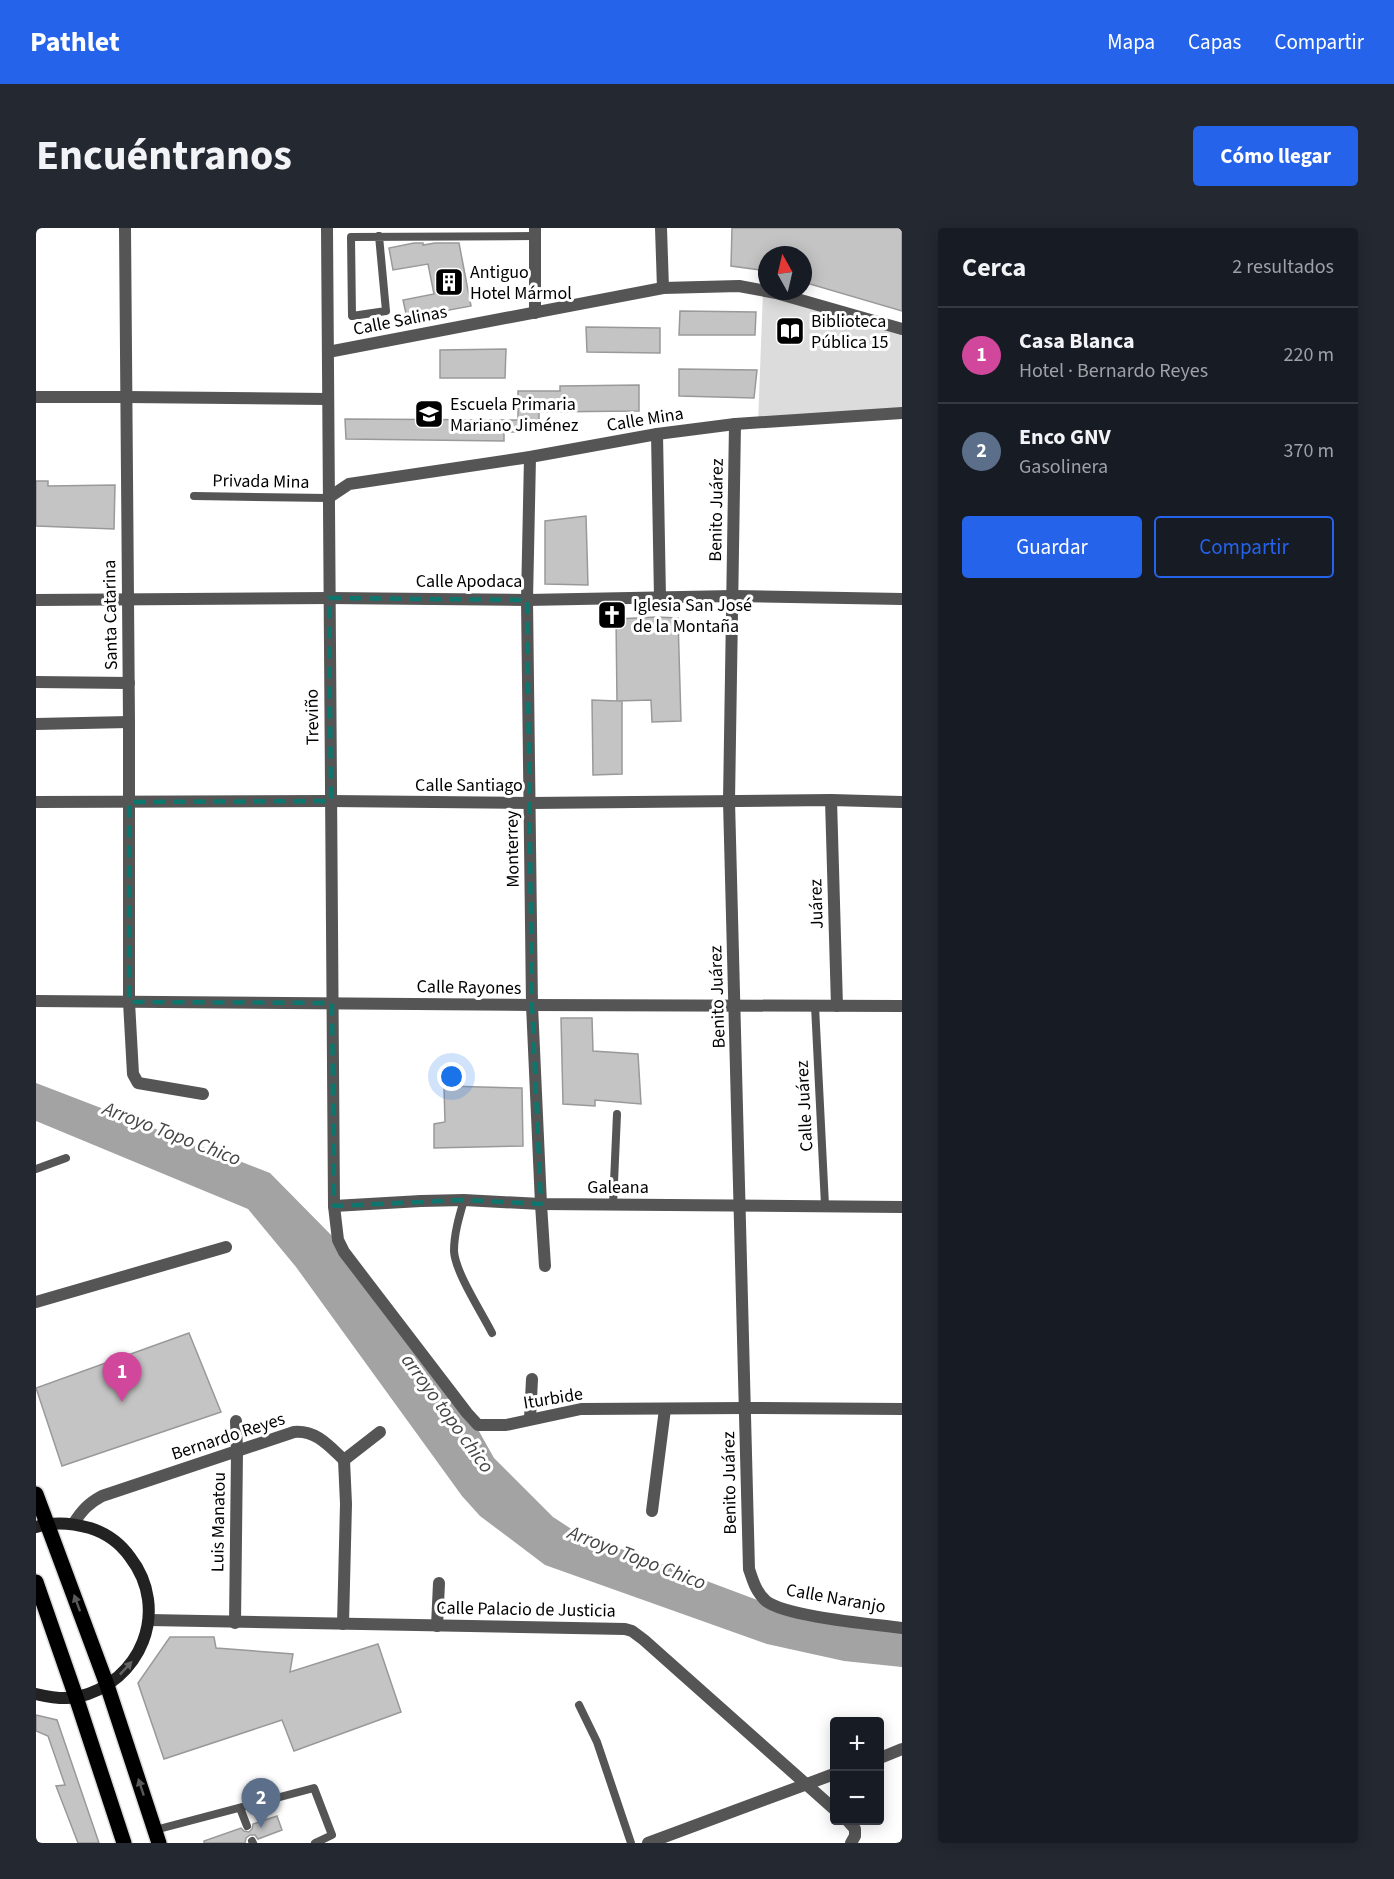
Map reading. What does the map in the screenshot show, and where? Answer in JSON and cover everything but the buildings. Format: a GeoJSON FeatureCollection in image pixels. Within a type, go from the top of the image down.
{"type":"FeatureCollection","features":[{"type":"Feature","properties":{"kind":"main road"},"geometry":{"type":"LineString","coordinates":[[36,1494],[41,1526],[107,1685],[157,1837]]}},
{"type":"Feature","properties":{"kind":"main road"},"geometry":{"type":"LineString","coordinates":[[36,1582],[124,1843]]}},
{"type":"Feature","properties":{"kind":"street","name":"Santa Catarina"},"geometry":{"type":"LineString","coordinates":[[125,228],[129,1002],[133,1074],[138,1083],[203,1094]]}},
{"type":"Feature","properties":{"kind":"street","name":"Treviño"},"geometry":{"type":"LineString","coordinates":[[327,228],[334,1206]]}},
{"type":"Feature","properties":{"kind":"street"},"geometry":{"type":"LineString","coordinates":[[661,228],[663,288]]}},
{"type":"Feature","properties":{"kind":"street"},"geometry":{"type":"LineString","coordinates":[[535,232],[535,313]]}},
{"type":"Feature","properties":{"kind":"street","name":"Calle Salinas"},"geometry":{"type":"LineString","coordinates":[[328,352],[663,288],[739,286],[902,329]]}},
{"type":"Feature","properties":{"kind":"street"},"geometry":{"type":"LineString","coordinates":[[36,398],[126,396],[327,399]]}},
{"type":"Feature","properties":{"kind":"street","name":"Calle Mina"},"geometry":{"type":"LineString","coordinates":[[328,498],[349,484],[530,457],[657,434],[735,424],[902,413]]}},
{"type":"Feature","properties":{"kind":"street","name":"Benito Juárez"},"geometry":{"type":"LineString","coordinates":[[735,424],[729,801],[749,1569]]}},
{"type":"Feature","properties":{"kind":"street"},"geometry":{"type":"LineString","coordinates":[[657,434],[660,598]]}},
{"type":"Feature","properties":{"kind":"street","name":"Monterrey"},"geometry":{"type":"LineString","coordinates":[[530,457],[527,600],[532,1005],[545,1266]]}},
{"type":"Feature","properties":{"kind":"street","name":"Calle Apodaca"},"geometry":{"type":"LineString","coordinates":[[36,600],[329,598],[527,600],[733,596],[902,599]]}},
{"type":"Feature","properties":{"kind":"street"},"geometry":{"type":"LineString","coordinates":[[36,682],[129,683]]}},
{"type":"Feature","properties":{"kind":"street"},"geometry":{"type":"LineString","coordinates":[[36,724],[129,722]]}},
{"type":"Feature","properties":{"kind":"street","name":"Calle Santiago"},"geometry":{"type":"LineString","coordinates":[[36,802],[530,803],[831,800],[902,802]]}},
{"type":"Feature","properties":{"kind":"street","name":"Juárez"},"geometry":{"type":"LineString","coordinates":[[831,800],[837,1006]]}},
{"type":"Feature","properties":{"kind":"street","name":"Calle Rayones"},"geometry":{"type":"LineString","coordinates":[[36,1001],[902,1006]]}},
{"type":"Feature","properties":{"kind":"street","name":"Galeana"},"geometry":{"type":"LineString","coordinates":[[334,1206],[464,1200],[541,1204],[902,1207]]}},
{"type":"Feature","properties":{"kind":"street","name":"Iturbide"},"geometry":{"type":"LineString","coordinates":[[334,1206],[338,1240],[344,1252],[432,1369],[478,1425],[506,1425],[581,1409],[902,1409]]}},
{"type":"Feature","properties":{"kind":"street"},"geometry":{"type":"LineString","coordinates":[[36,1302],[226,1247]]}},
{"type":"Feature","properties":{"kind":"street"},"geometry":{"type":"LineString","coordinates":[[530,1419],[532,1379]]}},
{"type":"Feature","properties":{"kind":"street"},"geometry":{"type":"LineString","coordinates":[[651,1511],[665,1409]]}},
{"type":"Feature","properties":{"kind":"street","name":"Luis Manatou"},"geometry":{"type":"LineString","coordinates":[[234,1623],[236,1421]]}},
{"type":"Feature","properties":{"kind":"street","name":"Bernardo Reyes"},"geometry":{"type":"LineString","coordinates":[[74,1523],[82,1510],[102,1496],[294,1432],[302,1431],[316,1436],[344,1460]]}},
{"type":"Feature","properties":{"kind":"street"},"geometry":{"type":"LineString","coordinates":[[343,1624],[346,1504],[344,1460],[380,1432]]}},
{"type":"Feature","properties":{"kind":"street"},"geometry":{"type":"LineString","coordinates":[[36,1694],[52,1698],[76,1697],[107,1685],[128,1668],[138,1653],[149,1620],[148,1593],[139,1568],[122,1546],[100,1531],[74,1523],[41,1526]]}},
{"type":"Feature","properties":{"kind":"street","name":"Calle Naranjo"},"geometry":{"type":"LineString","coordinates":[[749,1569],[753,1584],[759,1594],[779,1608],[902,1628]]}},
{"type":"Feature","properties":{"kind":"street"},"geometry":{"type":"LineString","coordinates":[[437,1626],[439,1584]]}},
{"type":"Feature","properties":{"kind":"street","name":"Calle Palacio de Justicia"},"geometry":{"type":"LineString","coordinates":[[149,1620],[625,1629],[644,1640],[830,1805]]}},
{"type":"Feature","properties":{"kind":"street"},"geometry":{"type":"LineString","coordinates":[[884,1756],[902,1749]]}},
{"type":"Feature","properties":{"kind":"street"},"geometry":{"type":"LineString","coordinates":[[648,1843],[830,1775]]}},
{"type":"Feature","properties":{"kind":"street"},"geometry":{"type":"LineString","coordinates":[[851,1825],[855,1836],[851,1843]]}},
{"type":"Feature","properties":{"kind":"lane"},"geometry":{"type":"LineString","coordinates":[[379,236],[386,311],[352,316],[351,237],[379,236],[535,232]]}},
{"type":"Feature","properties":{"kind":"lane","name":"Privada Mina"},"geometry":{"type":"LineString","coordinates":[[194,496],[328,498]]}},
{"type":"Feature","properties":{"kind":"lane","name":"Calle Juárez"},"geometry":{"type":"LineString","coordinates":[[815,1006],[825,1205]]}},
{"type":"Feature","properties":{"kind":"lane"},"geometry":{"type":"LineString","coordinates":[[613,1205],[617,1114]]}},
{"type":"Feature","properties":{"kind":"lane"},"geometry":{"type":"LineString","coordinates":[[36,1169],[66,1158]]}},
{"type":"Feature","properties":{"kind":"lane"},"geometry":{"type":"LineString","coordinates":[[464,1200],[456,1224],[454,1254],[460,1272],[492,1333]]}},
{"type":"Feature","properties":{"kind":"lane"},"geometry":{"type":"LineString","coordinates":[[579,1705],[597,1742],[631,1843]]}},
{"type":"Feature","properties":{"kind":"lane"},"geometry":{"type":"LineString","coordinates":[[157,1837],[240,1808],[314,1788],[333,1835],[315,1843]]}},
{"type":"Feature","properties":{"kind":"lane"},"geometry":{"type":"LineString","coordinates":[[240,1808],[247,1826]]}},
{"type":"Feature","properties":{"kind":"highlighted area"},"geometry":{"type":"Polygon","coordinates":[[[329,598],[527,600],[532,1005],[541,1204],[464,1200],[334,1206],[332,1003],[129,1002],[129,802],[331,801],[329,598]]]}},
{"type":"Feature","properties":{"kind":"shaded area"},"geometry":{"type":"Polygon","coordinates":[[[763,300],[796,300],[902,329],[902,413],[758,423],[763,300]]]}},
{"type":"Feature","properties":{"kind":"water"},"geometry":{"type":"Polygon","coordinates":[[[36,1083],[270,1173],[339,1243],[471,1417],[494,1458],[553,1517],[576,1532],[779,1608],[902,1627],[902,1667],[844,1661],[767,1644],[545,1565],[480,1516],[462,1496],[296,1267],[248,1209],[36,1121],[36,1083]]]}},
{"type":"Feature","properties":{"kind":"place","name":"Antiguo Hotel Mármol"},"geometry":{"type":"Point","coordinates":[449,282]}},
{"type":"Feature","properties":{"kind":"place","name":"Biblioteca Pública 15"},"geometry":{"type":"Point","coordinates":[790,331]}},
{"type":"Feature","properties":{"kind":"place","name":"Escuela Primaria Mariano Jiménez"},"geometry":{"type":"Point","coordinates":[429,414]}},
{"type":"Feature","properties":{"kind":"place","name":"Iglesia San José de la Montaña"},"geometry":{"type":"Point","coordinates":[612,615]}},
{"type":"Feature","properties":{"kind":"place","name":"Casa Blanca"},"geometry":{"type":"Point","coordinates":[122,1402]}},
{"type":"Feature","properties":{"kind":"place","name":"Enco GNV"},"geometry":{"type":"Point","coordinates":[261,1828]}},
{"type":"Feature","properties":{"kind":"water label","name":"Arroyo Topo Chico"},"geometry":{"type":"Point","coordinates":[172,1133]}},
{"type":"Feature","properties":{"kind":"water label","name":"arroyo topo chico"},"geometry":{"type":"Point","coordinates":[448,1413]}},
{"type":"Feature","properties":{"kind":"water label","name":"Arroyo Topo Chico"},"geometry":{"type":"Point","coordinates":[637,1557]}}]}
